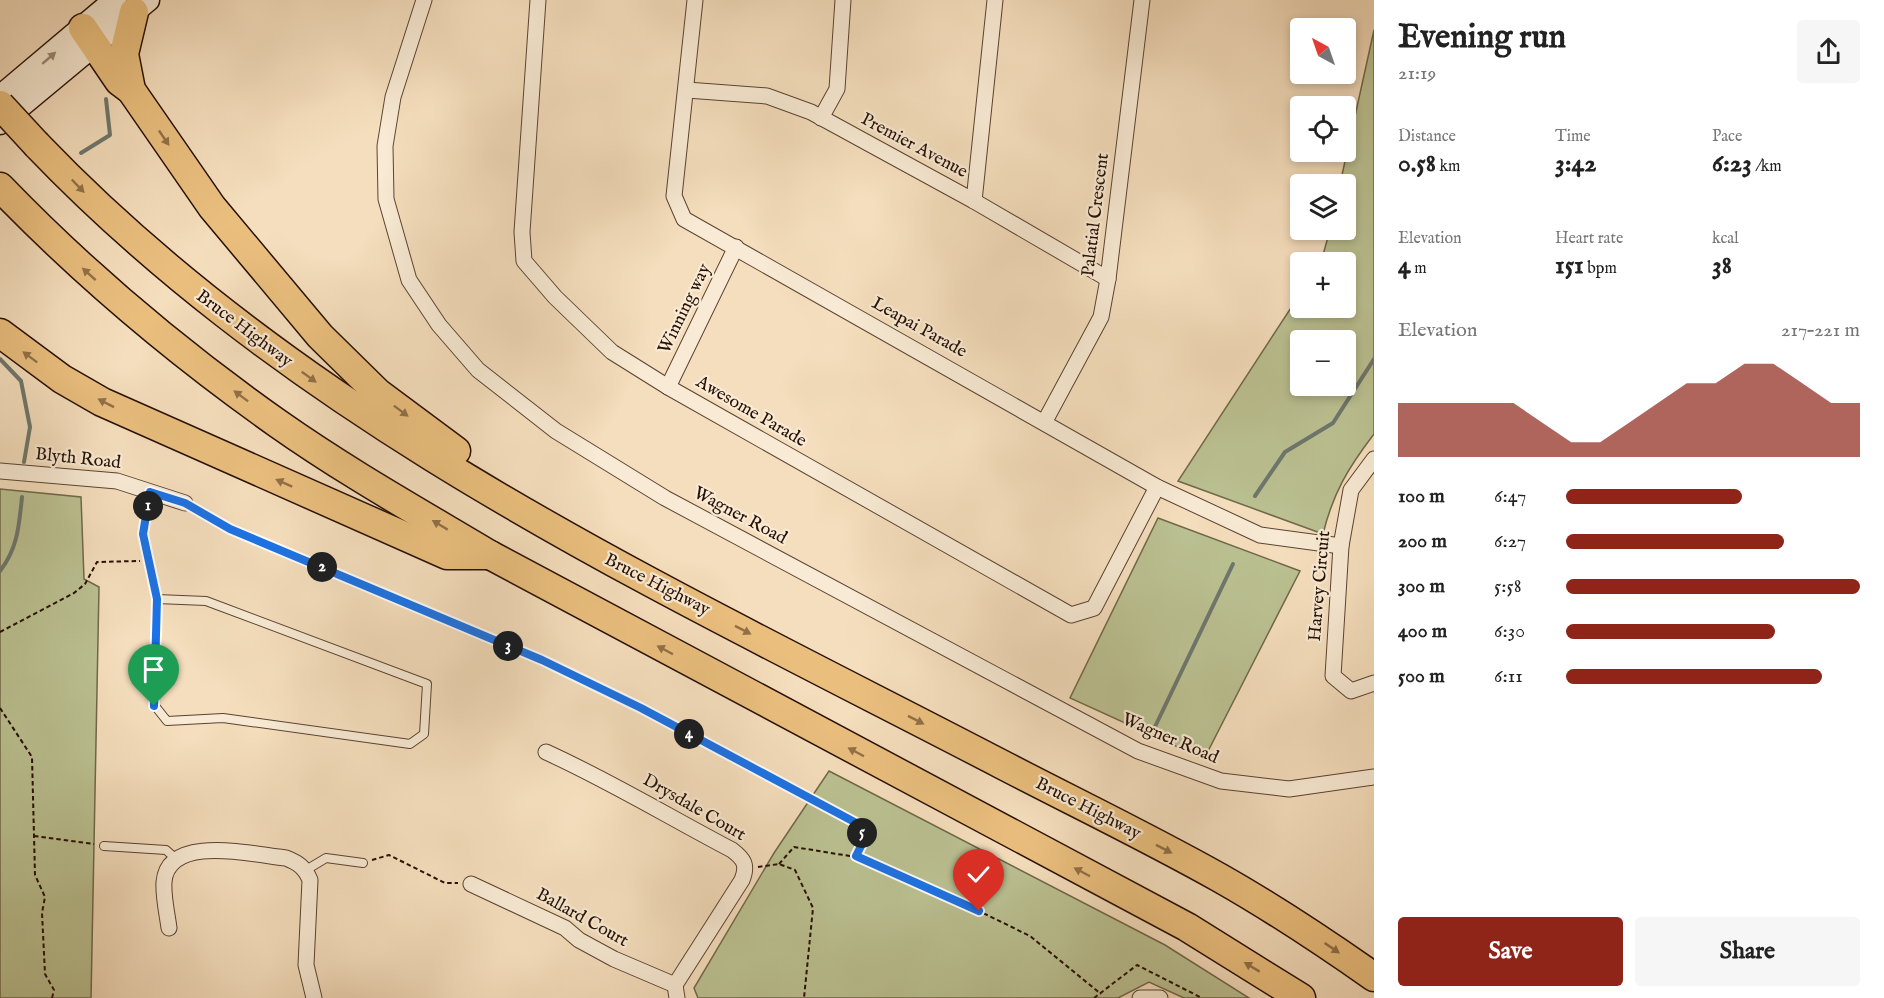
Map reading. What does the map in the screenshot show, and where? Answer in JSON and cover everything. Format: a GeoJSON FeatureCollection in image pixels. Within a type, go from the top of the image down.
{"type":"FeatureCollection","features":[{"type":"Feature","properties":{"kind":"highway"},"geometry":{"type":"LineString","coordinates":[[131,90],[124,54],[132,4]]}},
{"type":"Feature","properties":{"kind":"highway"},"geometry":{"type":"LineString","coordinates":[[89,37],[119,81],[131,90],[212,207],[320,336],[378,393],[444,443],[564,523],[598,555]]}},
{"type":"Feature","properties":{"kind":"highway","name":"Bruce Highway"},"geometry":{"type":"LineString","coordinates":[[0,105],[87,196],[180,279],[313,381],[413,445],[598,555],[1221,879],[1374,977]]}},
{"type":"Feature","properties":{"kind":"highway"},"geometry":{"type":"LineString","coordinates":[[0,187],[94,279],[189,357],[260,410],[368,482],[490,555],[1187,927],[1301,998]]}},
{"type":"Feature","properties":{"kind":"highway"},"geometry":{"type":"LineString","coordinates":[[0,333],[62,379],[139,420],[447,555],[490,555]]}},
{"type":"Feature","properties":{"kind":"main road"},"geometry":{"type":"LineString","coordinates":[[0,97],[89,37],[132,4]]}},
{"type":"Feature","properties":{"kind":"main road"},"geometry":{"type":"LineString","coordinates":[[0,123],[89,37]]}},
{"type":"Feature","properties":{"kind":"street","name":"Wagner Road"},"geometry":{"type":"LineString","coordinates":[[424,0],[393,98],[385,146],[386,199],[409,280],[439,325],[478,370],[556,431],[665,498],[1138,751],[1221,781],[1289,789],[1374,777]]}},
{"type":"Feature","properties":{"kind":"street","name":"Awesome Parade"},"geometry":{"type":"LineString","coordinates":[[538,0],[522,232],[524,261],[555,297],[612,352],[668,387],[1071,615],[1094,608],[1157,486]]}},
{"type":"Feature","properties":{"kind":"street","name":"Leapai Parade"},"geometry":{"type":"LineString","coordinates":[[695,0],[674,196],[684,219],[1157,486],[1260,535],[1341,546]]}},
{"type":"Feature","properties":{"kind":"street"},"geometry":{"type":"LineString","coordinates":[[821,118],[837,89],[843,0]]}},
{"type":"Feature","properties":{"kind":"street"},"geometry":{"type":"LineString","coordinates":[[974,201],[995,0]]}},
{"type":"Feature","properties":{"kind":"street","name":"Palatial Crescent"},"geometry":{"type":"LineString","coordinates":[[1045,421],[1101,317],[1108,279],[1142,0]]}},
{"type":"Feature","properties":{"kind":"street","name":"Premier Avenue"},"geometry":{"type":"LineString","coordinates":[[687,90],[767,96],[821,118],[974,201],[1108,279]]}},
{"type":"Feature","properties":{"kind":"street","name":"Winning way"},"geometry":{"type":"LineString","coordinates":[[668,387],[736,248]]}},
{"type":"Feature","properties":{"kind":"street","name":"Harvey Circuit"},"geometry":{"type":"LineString","coordinates":[[1374,459],[1351,490],[1341,546],[1333,676],[1351,692],[1374,683]]}},
{"type":"Feature","properties":{"kind":"street","name":"Blyth Road"},"geometry":{"type":"LineString","coordinates":[[0,471],[117,480],[185,503]]}},
{"type":"Feature","properties":{"kind":"street","name":"Drysdale Court"},"geometry":{"type":"LineString","coordinates":[[546,752],[598,776],[640,803],[732,850],[744,861],[747,869],[742,880],[676,991]]}},
{"type":"Feature","properties":{"kind":"street"},"geometry":{"type":"LineString","coordinates":[[169,928],[164,882],[167,869],[175,858],[186,852],[202,851],[286,858],[297,862],[306,870],[310,880],[306,965],[314,998]]}},
{"type":"Feature","properties":{"kind":"street","name":"Ballard Court"},"geometry":{"type":"LineString","coordinates":[[471,884],[565,928],[579,940],[676,991]]}},
{"type":"Feature","properties":{"kind":"street"},"geometry":{"type":"LineString","coordinates":[[1140,998],[1160,998]]}},
{"type":"Feature","properties":{"kind":"lane"},"geometry":{"type":"LineString","coordinates":[[150,492],[143,534],[157,599],[154,706],[167,721],[223,718],[410,744],[424,734],[427,684],[206,601],[157,599]]}},
{"type":"Feature","properties":{"kind":"lane"},"geometry":{"type":"LineString","coordinates":[[104,846],[166,850],[175,858]]}},
{"type":"Feature","properties":{"kind":"lane"},"geometry":{"type":"LineString","coordinates":[[306,870],[317,861],[326,858],[363,863]]}},
{"type":"Feature","properties":{"kind":"path"},"geometry":{"type":"LineString","coordinates":[[185,503],[230,529],[542,660],[641,708],[860,825],[864,840],[856,856]]}},
{"type":"Feature","properties":{"kind":"path"},"geometry":{"type":"LineString","coordinates":[[0,632],[74,592],[84,584],[97,562],[149,561]]}},
{"type":"Feature","properties":{"kind":"path"},"geometry":{"type":"LineString","coordinates":[[0,708],[32,757],[35,875],[45,897],[42,913],[45,974],[54,990],[52,998]]}},
{"type":"Feature","properties":{"kind":"path"},"geometry":{"type":"LineString","coordinates":[[34,836],[104,846]]}},
{"type":"Feature","properties":{"kind":"path"},"geometry":{"type":"LineString","coordinates":[[779,864],[794,847],[856,856],[1030,936],[1101,994]]}},
{"type":"Feature","properties":{"kind":"path"},"geometry":{"type":"LineString","coordinates":[[363,863],[389,855],[445,883],[471,884]]}},
{"type":"Feature","properties":{"kind":"path"},"geometry":{"type":"LineString","coordinates":[[747,869],[779,864],[795,870],[813,908],[804,998]]}},
{"type":"Feature","properties":{"kind":"path"},"geometry":{"type":"LineString","coordinates":[[1094,998],[1137,965],[1202,998]]}},
{"type":"Feature","properties":{"kind":"green space"},"geometry":{"type":"Polygon","coordinates":[[[1374,30],[1374,434],[1342,481],[1323,534],[1178,481],[1290,309],[1290,318],[1356,318],[1356,252],[1324,252],[1327,240],[1356,240],[1356,174],[1342,174],[1345,162],[1356,162],[1356,112],[1374,30]]]}},
{"type":"Feature","properties":{"kind":"green space"},"geometry":{"type":"Polygon","coordinates":[[[0,489],[81,497],[84,579],[99,587],[91,998],[0,998],[0,489]]]}},
{"type":"Feature","properties":{"kind":"green space"},"geometry":{"type":"Polygon","coordinates":[[[1158,518],[1300,571],[1204,759],[1070,698],[1158,518]]]}},
{"type":"Feature","properties":{"kind":"green space"},"geometry":{"type":"Polygon","coordinates":[[[829,771],[1165,945],[1249,998],[1184,998],[1149,982],[1118,998],[698,998],[694,988],[774,853],[829,771]]]}},
{"type":"Feature","properties":{"kind":"waterway"},"geometry":{"type":"LineString","coordinates":[[81,153],[110,135],[106,99]]}},
{"type":"Feature","properties":{"kind":"waterway"},"geometry":{"type":"LineString","coordinates":[[0,359],[21,381],[30,427],[24,462]]}},
{"type":"Feature","properties":{"kind":"waterway"},"geometry":{"type":"LineString","coordinates":[[1255,496],[1285,452],[1333,423],[1374,359]]}},
{"type":"Feature","properties":{"kind":"waterway"},"geometry":{"type":"LineString","coordinates":[[0,571],[14,545],[22,497]]}},
{"type":"Feature","properties":{"kind":"waterway"},"geometry":{"type":"LineString","coordinates":[[1152,733],[1233,564]]}},
{"type":"Feature","properties":{"kind":"route"},"geometry":{"type":"LineString","coordinates":[[154,706],[157,599],[143,534],[150,492],[185,503],[230,529],[542,660],[641,708],[860,825],[864,840],[856,856],[979,911]]}}]}
